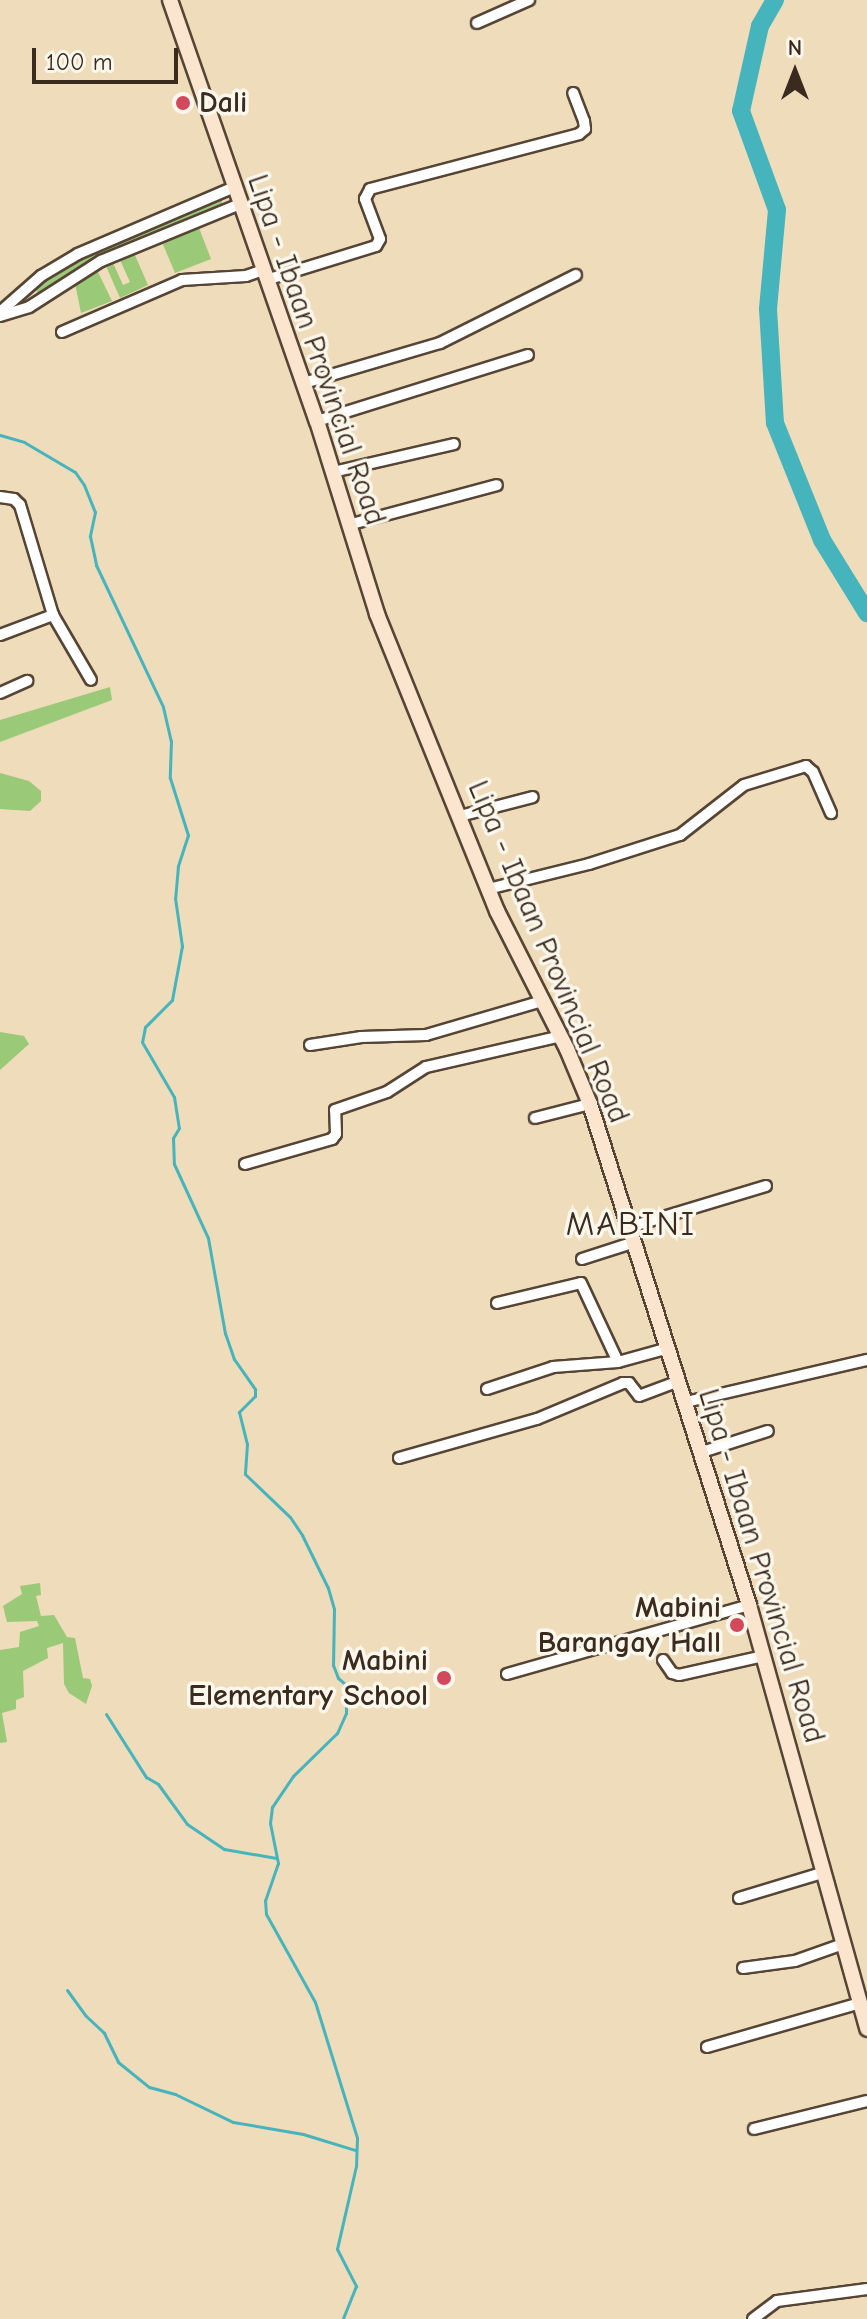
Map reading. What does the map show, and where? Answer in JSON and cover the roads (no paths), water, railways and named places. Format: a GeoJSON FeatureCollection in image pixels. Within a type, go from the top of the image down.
{"type":"FeatureCollection","features":[{"type":"Feature","properties":{"kind":"main road","name":"Lipa - Ibaan Provincial Road"},"geometry":{"type":"LineString","coordinates":[[170,0],[317,421],[377,614],[488,889],[561,1036],[590,1104],[749,1605],[867,2029]]}},
{"type":"Feature","properties":{"kind":"street"},"geometry":{"type":"LineString","coordinates":[[477,23],[529,0]]}},
{"type":"Feature","properties":{"kind":"street"},"geometry":{"type":"LineString","coordinates":[[62,332],[182,280],[264,275],[376,246],[380,239],[365,199],[370,189],[579,134],[585,129],[584,121],[573,93]]}},
{"type":"Feature","properties":{"kind":"street"},"geometry":{"type":"LineString","coordinates":[[0,314],[41,276],[78,254],[234,187]]}},
{"type":"Feature","properties":{"kind":"street"},"geometry":{"type":"LineString","coordinates":[[0,314],[29,307],[101,261],[240,204]]}},
{"type":"Feature","properties":{"kind":"street"},"geometry":{"type":"LineString","coordinates":[[304,383],[440,343],[576,275]]}},
{"type":"Feature","properties":{"kind":"street"},"geometry":{"type":"LineString","coordinates":[[317,421],[528,355]]}},
{"type":"Feature","properties":{"kind":"street"},"geometry":{"type":"LineString","coordinates":[[333,472],[454,444]]}},
{"type":"Feature","properties":{"kind":"street"},"geometry":{"type":"LineString","coordinates":[[348,525],[497,485]]}},
{"type":"Feature","properties":{"kind":"street"},"geometry":{"type":"LineString","coordinates":[[0,497],[10,497],[20,505],[53,615],[91,680]]}},
{"type":"Feature","properties":{"kind":"street"},"geometry":{"type":"LineString","coordinates":[[0,634],[53,615]]}},
{"type":"Feature","properties":{"kind":"street"},"geometry":{"type":"LineString","coordinates":[[0,693],[27,681]]}},
{"type":"Feature","properties":{"kind":"street"},"geometry":{"type":"LineString","coordinates":[[488,889],[589,864],[680,835],[744,785],[806,766],[813,772],[831,813]]}},
{"type":"Feature","properties":{"kind":"street"},"geometry":{"type":"LineString","coordinates":[[460,816],[533,797]]}},
{"type":"Feature","properties":{"kind":"street"},"geometry":{"type":"LineString","coordinates":[[310,1045],[361,1037],[426,1035],[542,1001]]}},
{"type":"Feature","properties":{"kind":"street"},"geometry":{"type":"LineString","coordinates":[[245,1164],[332,1139],[336,1134],[335,1110],[387,1092],[426,1067],[561,1036]]}},
{"type":"Feature","properties":{"kind":"street"},"geometry":{"type":"LineString","coordinates":[[535,1118],[590,1104]]}},
{"type":"Feature","properties":{"kind":"street"},"geometry":{"type":"LineString","coordinates":[[582,1259],[632,1235],[766,1186]]}},
{"type":"Feature","properties":{"kind":"street"},"geometry":{"type":"LineString","coordinates":[[497,1303],[581,1283],[618,1362]]}},
{"type":"Feature","properties":{"kind":"street"},"geometry":{"type":"LineString","coordinates":[[487,1389],[553,1367],[618,1362],[669,1348]]}},
{"type":"Feature","properties":{"kind":"street"},"geometry":{"type":"LineString","coordinates":[[686,1402],[867,1360]]}},
{"type":"Feature","properties":{"kind":"street"},"geometry":{"type":"LineString","coordinates":[[399,1458],[537,1419],[623,1383],[629,1383],[639,1396],[679,1381]]}},
{"type":"Feature","properties":{"kind":"street"},"geometry":{"type":"LineString","coordinates":[[702,1452],[768,1431]]}},
{"type":"Feature","properties":{"kind":"street"},"geometry":{"type":"LineString","coordinates":[[507,1674],[749,1605]]}},
{"type":"Feature","properties":{"kind":"street"},"geometry":{"type":"LineString","coordinates":[[663,1660],[672,1673],[679,1675],[763,1656]]}},
{"type":"Feature","properties":{"kind":"street"},"geometry":{"type":"LineString","coordinates":[[739,1898],[822,1873]]}},
{"type":"Feature","properties":{"kind":"street"},"geometry":{"type":"LineString","coordinates":[[743,1968],[816,1956],[843,1944]]}},
{"type":"Feature","properties":{"kind":"street"},"geometry":{"type":"LineString","coordinates":[[707,2047],[860,2003]]}},
{"type":"Feature","properties":{"kind":"street"},"geometry":{"type":"LineString","coordinates":[[754,2129],[867,2101]]}},
{"type":"Feature","properties":{"kind":"street"},"geometry":{"type":"LineString","coordinates":[[753,2319],[777,2301],[867,2289]]}},
{"type":"Feature","properties":{"kind":"waterway"},"geometry":{"type":"LineString","coordinates":[[775,0],[760,26],[741,111],[777,210],[768,309],[775,423],[822,540],[867,613]]}},
{"type":"Feature","properties":{"kind":"waterway"},"geometry":{"type":"LineString","coordinates":[[0,435],[24,442],[75,472],[84,485],[95,512],[90,536],[96,565],[163,707],[171,741],[170,778],[188,835],[178,866],[175,898],[182,946],[172,1000],[145,1027],[142,1042],[174,1097],[179,1128],[173,1138],[174,1164],[208,1238],[225,1333],[234,1359],[255,1389],[255,1396],[239,1412],[247,1444],[245,1474],[290,1517],[302,1535],[328,1588],[334,1609],[333,1665],[338,1678],[346,1685],[346,1713],[337,1733],[293,1776],[272,1807],[270,1823],[278,1863],[265,1900],[266,1914],[315,2002],[357,2138],[356,2166],[337,2249],[356,2286],[343,2319]]}},
{"type":"Feature","properties":{"kind":"waterway"},"geometry":{"type":"LineString","coordinates":[[106,1714],[146,1777],[158,1784],[187,1824],[224,1849],[276,1858]]}},
{"type":"Feature","properties":{"kind":"waterway"},"geometry":{"type":"LineString","coordinates":[[67,1990],[86,2016],[104,2033],[118,2062],[149,2087],[175,2094],[233,2122],[303,2134],[355,2150]]}},
{"type":"Feature","properties":{"kind":"place","name":"Dali"},"geometry":{"type":"Point","coordinates":[183,103]}},
{"type":"Feature","properties":{"kind":"place","name":"Mabini Barangay Hall"},"geometry":{"type":"Point","coordinates":[737,1625]}},
{"type":"Feature","properties":{"kind":"place","name":"Mabini Elementary School"},"geometry":{"type":"Point","coordinates":[444,1678]}},
{"type":"Feature","properties":{"kind":"district","name":"MABINI"},"geometry":{"type":"Point","coordinates":[631,1225]}}]}
